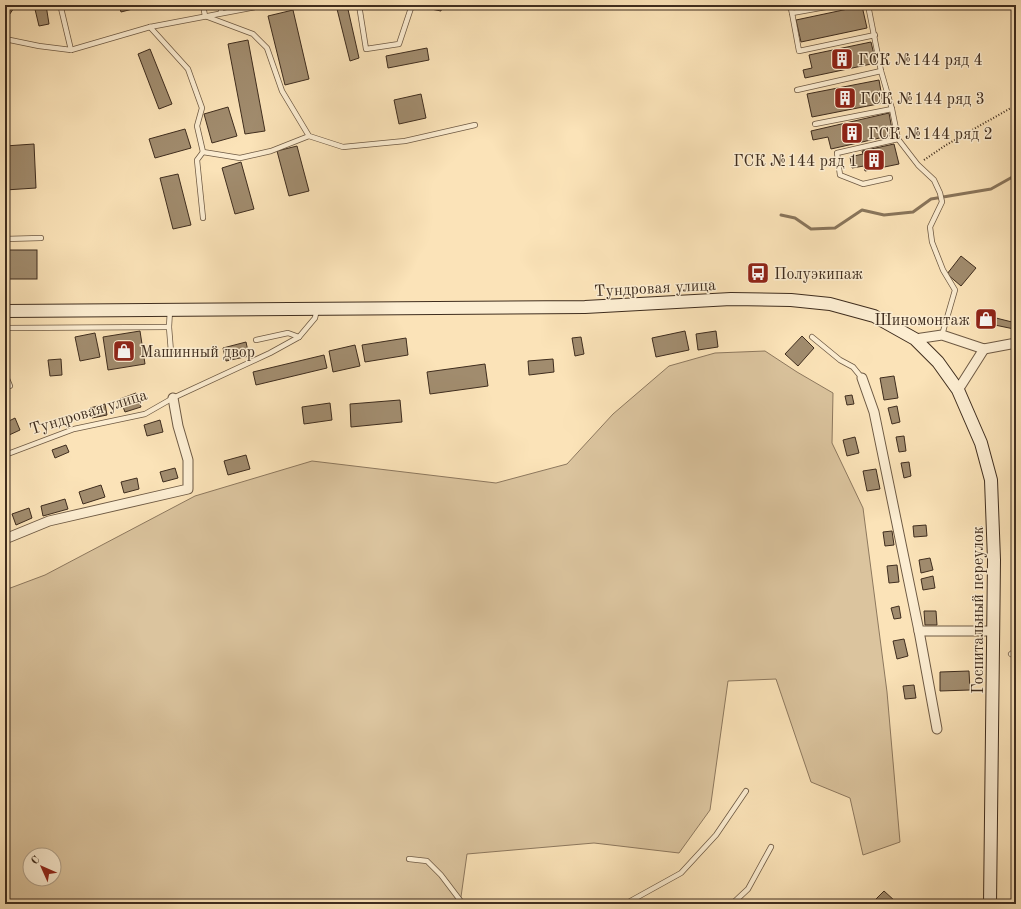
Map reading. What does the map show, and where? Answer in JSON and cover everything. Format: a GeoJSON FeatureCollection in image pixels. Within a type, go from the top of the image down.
{"type":"FeatureCollection","features":[{"type":"Feature","properties":{"kind":"main road","name":"Тундровая улица"},"geometry":{"type":"LineString","coordinates":[[5,311],[585,307],[731,299],[792,300],[830,304],[874,316],[915,339]]}},
{"type":"Feature","properties":{"kind":"main road","name":"Госпитальный переулок"},"geometry":{"type":"LineString","coordinates":[[915,339],[938,362],[958,390],[982,443],[991,480],[994,631],[990,904]]}},
{"type":"Feature","properties":{"kind":"street"},"geometry":{"type":"LineString","coordinates":[[915,339],[942,335],[984,349],[1016,343]]}},
{"type":"Feature","properties":{"kind":"street"},"geometry":{"type":"LineString","coordinates":[[958,390],[984,349]]}},
{"type":"Feature","properties":{"kind":"street"},"geometry":{"type":"LineString","coordinates":[[862,378],[874,412],[919,631],[937,729]]}},
{"type":"Feature","properties":{"kind":"street"},"geometry":{"type":"LineString","coordinates":[[5,539],[49,521],[188,489],[188,460],[178,426],[174,398]]}},
{"type":"Feature","properties":{"kind":"street"},"geometry":{"type":"LineString","coordinates":[[919,631],[994,631]]}},
{"type":"Feature","properties":{"kind":"lane"},"geometry":{"type":"LineString","coordinates":[[203,5],[205,16]]}},
{"type":"Feature","properties":{"kind":"lane"},"geometry":{"type":"LineString","coordinates":[[221,5],[221,13]]}},
{"type":"Feature","properties":{"kind":"lane"},"geometry":{"type":"LineString","coordinates":[[5,39],[39,46],[71,50],[150,27],[266,5]]}},
{"type":"Feature","properties":{"kind":"lane"},"geometry":{"type":"LineString","coordinates":[[359,5],[366,49],[399,44],[412,5]]}},
{"type":"Feature","properties":{"kind":"lane"},"geometry":{"type":"LineString","coordinates":[[790,5],[799,51],[875,35]]}},
{"type":"Feature","properties":{"kind":"lane"},"geometry":{"type":"LineString","coordinates":[[792,13],[837,5]]}},
{"type":"Feature","properties":{"kind":"lane"},"geometry":{"type":"LineString","coordinates":[[868,5],[881,70],[892,109],[898,139],[918,164],[934,180],[940,193],[942,202],[930,228],[932,242],[943,270],[956,290],[942,335]]}},
{"type":"Feature","properties":{"kind":"lane"},"geometry":{"type":"LineString","coordinates":[[62,6],[71,50]]}},
{"type":"Feature","properties":{"kind":"lane"},"geometry":{"type":"LineString","coordinates":[[205,16],[253,34],[267,48],[282,91],[309,136]]}},
{"type":"Feature","properties":{"kind":"lane"},"geometry":{"type":"LineString","coordinates":[[150,27],[188,69],[202,108],[197,126],[203,152],[197,160],[203,218]]}},
{"type":"Feature","properties":{"kind":"lane"},"geometry":{"type":"LineString","coordinates":[[797,90],[881,70]]}},
{"type":"Feature","properties":{"kind":"lane"},"geometry":{"type":"LineString","coordinates":[[815,124],[892,109]]}},
{"type":"Feature","properties":{"kind":"lane"},"geometry":{"type":"LineString","coordinates":[[203,152],[240,158],[271,151],[309,136],[344,147],[405,142],[476,125]]}},
{"type":"Feature","properties":{"kind":"lane"},"geometry":{"type":"LineString","coordinates":[[890,178],[864,184],[840,175],[837,153],[898,139]]}},
{"type":"Feature","properties":{"kind":"lane"},"geometry":{"type":"LineString","coordinates":[[5,240],[41,238]]}},
{"type":"Feature","properties":{"kind":"lane","name":"Тундровая улица"},"geometry":{"type":"LineString","coordinates":[[5,455],[74,429],[145,414],[174,398],[270,353],[299,337],[315,318],[317,309]]}},
{"type":"Feature","properties":{"kind":"lane"},"geometry":{"type":"LineString","coordinates":[[170,310],[169,327],[171,352]]}},
{"type":"Feature","properties":{"kind":"lane"},"geometry":{"type":"LineString","coordinates":[[5,328],[169,327]]}},
{"type":"Feature","properties":{"kind":"lane"},"geometry":{"type":"LineString","coordinates":[[256,340],[288,333],[299,337]]}},
{"type":"Feature","properties":{"kind":"lane"},"geometry":{"type":"LineString","coordinates":[[812,338],[840,360],[853,367],[862,378]]}},
{"type":"Feature","properties":{"kind":"lane"},"geometry":{"type":"LineString","coordinates":[[5,374],[10,386]]}},
{"type":"Feature","properties":{"kind":"lane"},"geometry":{"type":"LineString","coordinates":[[1011,654],[1016,650]]}},
{"type":"Feature","properties":{"kind":"lane"},"geometry":{"type":"LineString","coordinates":[[625,904],[681,873],[716,835],[746,791]]}},
{"type":"Feature","properties":{"kind":"lane"},"geometry":{"type":"LineString","coordinates":[[732,904],[748,889],[771,847]]}},
{"type":"Feature","properties":{"kind":"lane"},"geometry":{"type":"LineString","coordinates":[[409,859],[427,861],[441,875],[463,904]]}},
{"type":"Feature","properties":{"kind":"path"},"geometry":{"type":"LineString","coordinates":[[918,164],[946,145],[1016,104]]}},
{"type":"Feature","properties":{"kind":"shaded area"},"geometry":{"type":"Polygon","coordinates":[[[765,351],[833,393],[832,443],[863,508],[887,692],[900,842],[863,855],[850,798],[811,782],[776,679],[728,681],[710,810],[679,853],[594,843],[467,854],[460,904],[5,904],[5,590],[45,575],[195,496],[312,461],[496,483],[567,464],[613,414],[669,366],[715,353],[765,351]]]}},
{"type":"Feature","properties":{"kind":"building"},"geometry":{"type":"Polygon","coordinates":[[[5,5],[16,5],[5,21],[5,5]]]}},
{"type":"Feature","properties":{"kind":"building"},"geometry":{"type":"Polygon","coordinates":[[[34,5],[46,5],[49,24],[39,26],[34,5]]]}},
{"type":"Feature","properties":{"kind":"building"},"geometry":{"type":"Polygon","coordinates":[[[119,5],[148,5],[121,12],[119,5]]]}},
{"type":"Feature","properties":{"kind":"building"},"geometry":{"type":"Polygon","coordinates":[[[336,5],[347,5],[359,58],[350,61],[336,5]]]}},
{"type":"Feature","properties":{"kind":"building"},"geometry":{"type":"Polygon","coordinates":[[[421,5],[442,5],[441,11],[421,7],[421,5]]]}},
{"type":"Feature","properties":{"kind":"building"},"geometry":{"type":"Polygon","coordinates":[[[862,6],[867,28],[801,42],[796,20],[862,6]]]}},
{"type":"Feature","properties":{"kind":"building"},"geometry":{"type":"Polygon","coordinates":[[[293,10],[309,79],[285,85],[268,16],[293,10]]]}},
{"type":"Feature","properties":{"kind":"building"},"geometry":{"type":"Polygon","coordinates":[[[248,40],[265,131],[245,134],[228,44],[248,40]]]}},
{"type":"Feature","properties":{"kind":"building","name":"ГСК №144 ряд 4"},"geometry":{"type":"Polygon","coordinates":[[[871,42],[876,63],[805,78],[803,70],[812,68],[809,55],[871,42]]]}},
{"type":"Feature","properties":{"kind":"building"},"geometry":{"type":"Polygon","coordinates":[[[427,48],[429,60],[388,68],[386,56],[427,48]]]}},
{"type":"Feature","properties":{"kind":"building"},"geometry":{"type":"Polygon","coordinates":[[[150,49],[172,104],[159,109],[138,54],[150,49]]]}},
{"type":"Feature","properties":{"kind":"building","name":"ГСК №144 ряд 3"},"geometry":{"type":"Polygon","coordinates":[[[879,80],[883,103],[812,117],[807,94],[879,80]]]}},
{"type":"Feature","properties":{"kind":"building"},"geometry":{"type":"Polygon","coordinates":[[[421,94],[426,118],[399,124],[394,100],[421,94]]]}},
{"type":"Feature","properties":{"kind":"building"},"geometry":{"type":"Polygon","coordinates":[[[228,107],[237,136],[212,143],[204,114],[228,107]]]}},
{"type":"Feature","properties":{"kind":"building","name":"ГСК №144 ряд 2"},"geometry":{"type":"Polygon","coordinates":[[[889,113],[893,135],[831,149],[828,137],[813,140],[811,131],[889,113]]]}},
{"type":"Feature","properties":{"kind":"building"},"geometry":{"type":"Polygon","coordinates":[[[185,129],[191,148],[155,158],[149,139],[185,129]]]}},
{"type":"Feature","properties":{"kind":"building"},"geometry":{"type":"Polygon","coordinates":[[[34,144],[36,188],[5,190],[5,146],[34,144]]]}},
{"type":"Feature","properties":{"kind":"building","name":"ГСК №144 ряд 1"},"geometry":{"type":"Polygon","coordinates":[[[894,144],[899,164],[865,171],[864,166],[852,168],[850,157],[863,154],[862,151],[894,144]]]}},
{"type":"Feature","properties":{"kind":"building"},"geometry":{"type":"Polygon","coordinates":[[[297,146],[309,191],[289,196],[277,151],[297,146]]]}},
{"type":"Feature","properties":{"kind":"building"},"geometry":{"type":"Polygon","coordinates":[[[241,162],[254,209],[235,214],[222,168],[241,162]]]}},
{"type":"Feature","properties":{"kind":"building"},"geometry":{"type":"Polygon","coordinates":[[[178,174],[191,225],[173,229],[160,178],[178,174]]]}},
{"type":"Feature","properties":{"kind":"building"},"geometry":{"type":"Polygon","coordinates":[[[5,250],[37,250],[37,279],[5,279],[5,250]]]}},
{"type":"Feature","properties":{"kind":"building"},"geometry":{"type":"Polygon","coordinates":[[[961,256],[976,268],[961,286],[947,274],[961,256]]]}},
{"type":"Feature","properties":{"kind":"building","name":"Шиномонтаж"},"geometry":{"type":"Polygon","coordinates":[[[983,315],[992,317],[990,324],[981,322],[983,315]]]}},
{"type":"Feature","properties":{"kind":"building"},"geometry":{"type":"Polygon","coordinates":[[[992,317],[1016,323],[1014,329],[990,324],[992,317]]]}},
{"type":"Feature","properties":{"kind":"building","name":"Машинный двор"},"geometry":{"type":"Polygon","coordinates":[[[140,331],[145,364],[108,370],[103,337],[140,331]]]}},
{"type":"Feature","properties":{"kind":"building"},"geometry":{"type":"Polygon","coordinates":[[[685,331],[689,350],[656,357],[652,338],[685,331]]]}},
{"type":"Feature","properties":{"kind":"building"},"geometry":{"type":"Polygon","coordinates":[[[716,331],[718,347],[698,350],[696,334],[716,331]]]}},
{"type":"Feature","properties":{"kind":"building"},"geometry":{"type":"Polygon","coordinates":[[[95,333],[100,357],[80,361],[75,337],[95,333]]]}},
{"type":"Feature","properties":{"kind":"building"},"geometry":{"type":"Polygon","coordinates":[[[802,336],[814,348],[798,366],[785,354],[802,336]]]}},
{"type":"Feature","properties":{"kind":"building"},"geometry":{"type":"Polygon","coordinates":[[[581,337],[584,354],[575,356],[572,338],[581,337]]]}},
{"type":"Feature","properties":{"kind":"building"},"geometry":{"type":"Polygon","coordinates":[[[406,338],[408,355],[365,362],[362,345],[406,338]]]}},
{"type":"Feature","properties":{"kind":"building"},"geometry":{"type":"Polygon","coordinates":[[[246,342],[249,356],[226,361],[223,348],[246,342]]]}},
{"type":"Feature","properties":{"kind":"building"},"geometry":{"type":"Polygon","coordinates":[[[355,345],[360,366],[333,372],[329,351],[355,345]]]}},
{"type":"Feature","properties":{"kind":"building"},"geometry":{"type":"Polygon","coordinates":[[[324,355],[327,368],[256,385],[253,372],[324,355]]]}},
{"type":"Feature","properties":{"kind":"building"},"geometry":{"type":"Polygon","coordinates":[[[61,359],[62,375],[50,376],[48,360],[61,359]]]}},
{"type":"Feature","properties":{"kind":"building"},"geometry":{"type":"Polygon","coordinates":[[[553,359],[554,372],[529,375],[528,361],[553,359]]]}},
{"type":"Feature","properties":{"kind":"building"},"geometry":{"type":"Polygon","coordinates":[[[485,364],[488,386],[430,394],[427,372],[485,364]]]}},
{"type":"Feature","properties":{"kind":"building"},"geometry":{"type":"Polygon","coordinates":[[[894,376],[898,398],[884,400],[880,378],[894,376]]]}},
{"type":"Feature","properties":{"kind":"building"},"geometry":{"type":"Polygon","coordinates":[[[136,393],[141,407],[125,412],[120,399],[136,393]]]}},
{"type":"Feature","properties":{"kind":"building"},"geometry":{"type":"Polygon","coordinates":[[[852,395],[854,404],[847,405],[845,396],[852,395]]]}},
{"type":"Feature","properties":{"kind":"building"},"geometry":{"type":"Polygon","coordinates":[[[400,400],[402,422],[351,427],[350,404],[400,400]]]}},
{"type":"Feature","properties":{"kind":"building"},"geometry":{"type":"Polygon","coordinates":[[[330,403],[332,420],[304,424],[302,407],[330,403]]]}},
{"type":"Feature","properties":{"kind":"building"},"geometry":{"type":"Polygon","coordinates":[[[105,404],[107,415],[92,418],[90,408],[105,404]]]}},
{"type":"Feature","properties":{"kind":"building"},"geometry":{"type":"Polygon","coordinates":[[[897,406],[900,422],[892,424],[888,408],[897,406]]]}},
{"type":"Feature","properties":{"kind":"building"},"geometry":{"type":"Polygon","coordinates":[[[15,418],[20,430],[7,436],[5,432],[5,423],[15,418]]]}},
{"type":"Feature","properties":{"kind":"building"},"geometry":{"type":"Polygon","coordinates":[[[160,420],[163,432],[147,436],[144,425],[160,420]]]}},
{"type":"Feature","properties":{"kind":"building"},"geometry":{"type":"Polygon","coordinates":[[[904,436],[906,451],[899,452],[896,437],[904,436]]]}},
{"type":"Feature","properties":{"kind":"building"},"geometry":{"type":"Polygon","coordinates":[[[855,437],[859,453],[847,456],[843,440],[855,437]]]}},
{"type":"Feature","properties":{"kind":"building"},"geometry":{"type":"Polygon","coordinates":[[[66,445],[69,452],[55,458],[52,450],[66,445]]]}},
{"type":"Feature","properties":{"kind":"building"},"geometry":{"type":"Polygon","coordinates":[[[246,455],[250,469],[228,475],[224,461],[246,455]]]}},
{"type":"Feature","properties":{"kind":"building"},"geometry":{"type":"Polygon","coordinates":[[[909,462],[911,476],[904,478],[901,463],[909,462]]]}},
{"type":"Feature","properties":{"kind":"building"},"geometry":{"type":"Polygon","coordinates":[[[175,468],[178,478],[163,482],[160,472],[175,468]]]}},
{"type":"Feature","properties":{"kind":"building"},"geometry":{"type":"Polygon","coordinates":[[[876,469],[880,489],[867,491],[863,471],[876,469]]]}},
{"type":"Feature","properties":{"kind":"building"},"geometry":{"type":"Polygon","coordinates":[[[137,478],[139,489],[124,493],[121,482],[137,478]]]}},
{"type":"Feature","properties":{"kind":"building"},"geometry":{"type":"Polygon","coordinates":[[[101,485],[105,497],[83,504],[79,492],[101,485]]]}},
{"type":"Feature","properties":{"kind":"building"},"geometry":{"type":"Polygon","coordinates":[[[65,499],[68,509],[43,516],[41,506],[65,499]]]}},
{"type":"Feature","properties":{"kind":"building"},"geometry":{"type":"Polygon","coordinates":[[[29,508],[32,518],[16,525],[12,514],[29,508]]]}},
{"type":"Feature","properties":{"kind":"building"},"geometry":{"type":"Polygon","coordinates":[[[926,525],[927,536],[914,537],[913,526],[926,525]]]}},
{"type":"Feature","properties":{"kind":"building"},"geometry":{"type":"Polygon","coordinates":[[[892,531],[894,545],[885,546],[883,532],[892,531]]]}},
{"type":"Feature","properties":{"kind":"building"},"geometry":{"type":"Polygon","coordinates":[[[930,558],[933,570],[921,573],[919,560],[930,558]]]}},
{"type":"Feature","properties":{"kind":"building"},"geometry":{"type":"Polygon","coordinates":[[[897,565],[899,582],[889,583],[887,566],[897,565]]]}},
{"type":"Feature","properties":{"kind":"building"},"geometry":{"type":"Polygon","coordinates":[[[933,576],[935,588],[923,590],[921,579],[933,576]]]}},
{"type":"Feature","properties":{"kind":"building"},"geometry":{"type":"Polygon","coordinates":[[[899,606],[901,618],[894,619],[891,608],[899,606]]]}},
{"type":"Feature","properties":{"kind":"building"},"geometry":{"type":"Polygon","coordinates":[[[924,611],[936,611],[937,625],[925,625],[924,611]]]}},
{"type":"Feature","properties":{"kind":"building"},"geometry":{"type":"Polygon","coordinates":[[[904,639],[908,656],[897,659],[893,641],[904,639]]]}},
{"type":"Feature","properties":{"kind":"building"},"geometry":{"type":"Polygon","coordinates":[[[969,671],[970,690],[940,691],[940,672],[969,671]]]}},
{"type":"Feature","properties":{"kind":"building"},"geometry":{"type":"Polygon","coordinates":[[[914,685],[916,698],[905,699],[903,686],[914,685]]]}},
{"type":"Feature","properties":{"kind":"building"},"geometry":{"type":"Polygon","coordinates":[[[884,891],[895,901],[892,904],[871,904],[884,891]]]}},
{"type":"Feature","properties":{"kind":"waterway"},"geometry":{"type":"LineString","coordinates":[[781,215],[795,218],[811,229],[835,228],[862,210],[884,215],[913,212],[931,199],[991,189],[1016,175]]}},
{"type":"Feature","properties":{"kind":"place","name":"ГСК №144 ряд 4"},"geometry":{"type":"Point","coordinates":[842,59]}},
{"type":"Feature","properties":{"kind":"place","name":"ГСК №144 ряд 3"},"geometry":{"type":"Point","coordinates":[845,98]}},
{"type":"Feature","properties":{"kind":"place","name":"ГСК №144 ряд 2"},"geometry":{"type":"Point","coordinates":[852,133]}},
{"type":"Feature","properties":{"kind":"place","name":"ГСК №144 ряд 1"},"geometry":{"type":"Point","coordinates":[874,160]}},
{"type":"Feature","properties":{"kind":"place","name":"Полуэкипаж"},"geometry":{"type":"Point","coordinates":[758,273]}},
{"type":"Feature","properties":{"kind":"place","name":"Шиномонтаж"},"geometry":{"type":"Point","coordinates":[986,319]}},
{"type":"Feature","properties":{"kind":"place","name":"Машинный двор"},"geometry":{"type":"Point","coordinates":[124,351]}}]}
